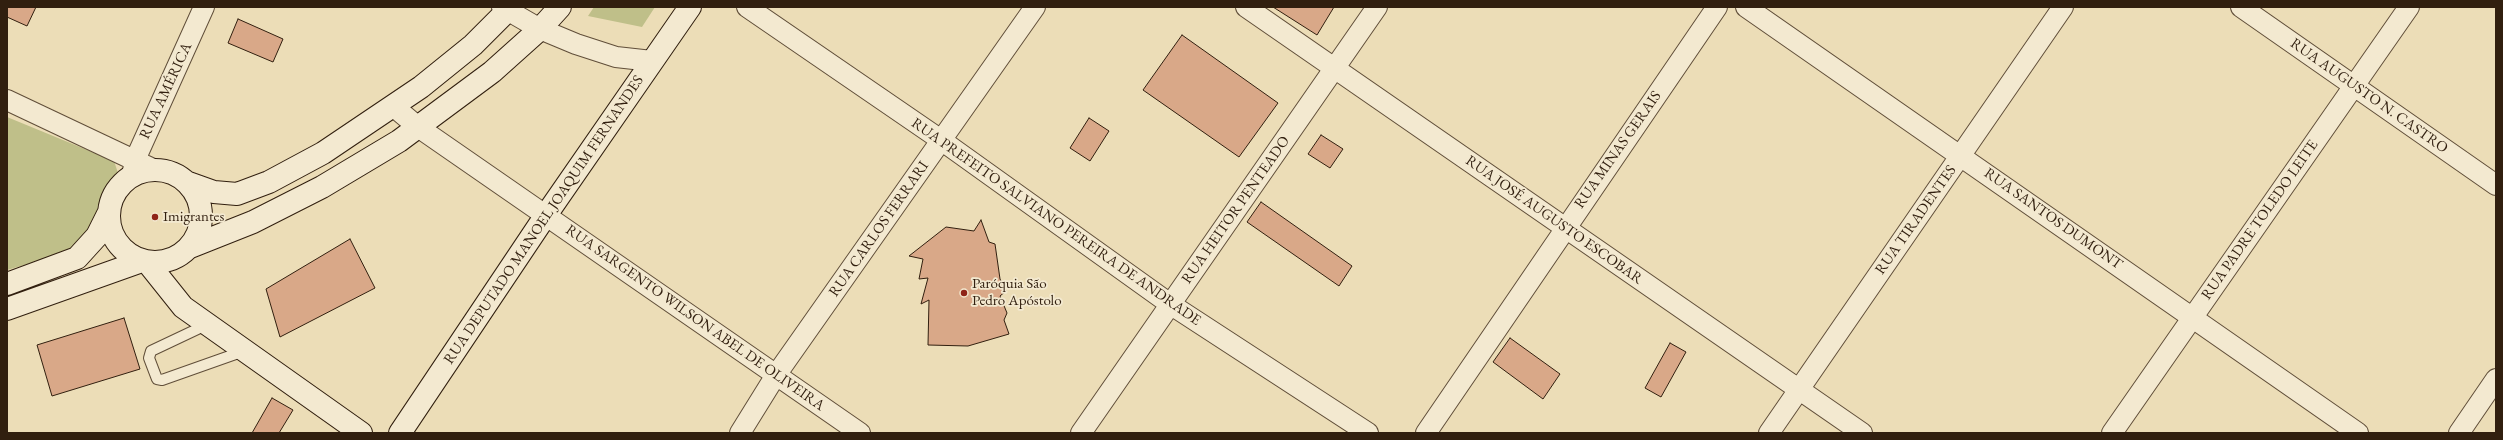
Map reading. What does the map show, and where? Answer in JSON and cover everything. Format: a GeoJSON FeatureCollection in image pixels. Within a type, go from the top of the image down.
{"type":"FeatureCollection","features":[{"type":"Feature","properties":{"kind":"main road"},"geometry":{"type":"LineString","coordinates":[[190,247],[253,222],[322,187],[399,141],[492,72],[540,29],[560,7]]}},
{"type":"Feature","properties":{"kind":"main road","name":"RUA DEPUTADO MANOEL JOAQUIM FERNANDES"},"geometry":{"type":"LineString","coordinates":[[400,433],[546,215],[690,7]]}},
{"type":"Feature","properties":{"kind":"main road"},"geometry":{"type":"LineString","coordinates":[[7,284],[77,258],[97,236],[109,212],[116,192],[140,168],[170,172],[186,182],[214,192],[238,194],[256,187],[323,153],[393,106],[474,45],[507,8]]}},
{"type":"Feature","properties":{"kind":"main road"},"geometry":{"type":"LineString","coordinates":[[7,309],[145,262],[166,262],[182,254],[190,247],[198,235],[201,214],[195,193],[186,182]]}},
{"type":"Feature","properties":{"kind":"main road"},"geometry":{"type":"LineString","coordinates":[[109,212],[110,228],[117,242],[128,254],[145,262],[183,307],[206,325],[361,433]]}},
{"type":"Feature","properties":{"kind":"street","name":"RUA AMÉRICA"},"geometry":{"type":"LineString","coordinates":[[140,168],[204,7]]}},
{"type":"Feature","properties":{"kind":"street","name":"RUA PREFEITO SALVIANO PEREIRA DE ANDRADE"},"geometry":{"type":"LineString","coordinates":[[747,7],[941,140],[1170,304],[1368,433]]}},
{"type":"Feature","properties":{"kind":"street","name":"RUA CARLOS FERRARI"},"geometry":{"type":"LineString","coordinates":[[740,433],[776,375],[1035,7]]}},
{"type":"Feature","properties":{"kind":"street","name":"RUA JOSÉ AUGUSTO ESCOBAR"},"geometry":{"type":"LineString","coordinates":[[1246,7],[1862,433]]}},
{"type":"Feature","properties":{"kind":"street","name":"RUA HEITOR PENTEADO"},"geometry":{"type":"LineString","coordinates":[[1081,433],[1377,7]]}},
{"type":"Feature","properties":{"kind":"street","name":"RUA MINAS GERAIS"},"geometry":{"type":"LineString","coordinates":[[1426,433],[1716,7]]}},
{"type":"Feature","properties":{"kind":"street","name":"RUA SANTOS DUMONT"},"geometry":{"type":"LineString","coordinates":[[1746,7],[1961,155],[2358,433]]}},
{"type":"Feature","properties":{"kind":"street","name":"RUA TIRADENTES"},"geometry":{"type":"LineString","coordinates":[[1769,433],[2063,7]]}},
{"type":"Feature","properties":{"kind":"street","name":"RUA AUGUSTO N. CASTRO"},"geometry":{"type":"LineString","coordinates":[[2241,7],[2496,184]]}},
{"type":"Feature","properties":{"kind":"street","name":"RUA PADRE TOLEDO LEITE"},"geometry":{"type":"LineString","coordinates":[[2112,433],[2409,7]]}},
{"type":"Feature","properties":{"kind":"street"},"geometry":{"type":"LineString","coordinates":[[507,8],[540,29],[576,44],[616,57],[652,61]]}},
{"type":"Feature","properties":{"kind":"street"},"geometry":{"type":"LineString","coordinates":[[7,100],[140,168]]}},
{"type":"Feature","properties":{"kind":"street","name":"RUA SARGENTO WILSON ABEL DE OLIVEIRA"},"geometry":{"type":"LineString","coordinates":[[393,106],[418,127],[860,433]]}},
{"type":"Feature","properties":{"kind":"street"},"geometry":{"type":"LineString","coordinates":[[2458,433],[2496,379]]}},
{"type":"Feature","properties":{"kind":"lane"},"geometry":{"type":"LineString","coordinates":[[206,325],[151,351],[149,358],[157,379],[162,380],[244,351]]}},
{"type":"Feature","properties":{"kind":"green space"},"geometry":{"type":"Polygon","coordinates":[[[594,7],[655,7],[642,27],[588,16],[594,7]]]}},
{"type":"Feature","properties":{"kind":"green space"},"geometry":{"type":"Polygon","coordinates":[[[7,117],[114,161],[118,173],[86,241],[69,252],[7,270],[7,117]]]}},
{"type":"Feature","properties":{"kind":"building"},"geometry":{"type":"Polygon","coordinates":[[[7,7],[36,7],[27,26],[7,17],[7,7]]]}},
{"type":"Feature","properties":{"kind":"building"},"geometry":{"type":"Polygon","coordinates":[[[1273,7],[1334,7],[1317,35],[1273,7]]]}},
{"type":"Feature","properties":{"kind":"building"},"geometry":{"type":"Polygon","coordinates":[[[238,19],[283,39],[273,62],[228,43],[238,19]]]}},
{"type":"Feature","properties":{"kind":"building"},"geometry":{"type":"Polygon","coordinates":[[[1182,35],[1278,103],[1239,157],[1143,90],[1182,35]]]}},
{"type":"Feature","properties":{"kind":"building"},"geometry":{"type":"Polygon","coordinates":[[[1089,118],[1109,131],[1090,161],[1070,148],[1089,118]]]}},
{"type":"Feature","properties":{"kind":"building"},"geometry":{"type":"Polygon","coordinates":[[[1321,135],[1343,149],[1330,168],[1308,154],[1321,135]]]}},
{"type":"Feature","properties":{"kind":"building"},"geometry":{"type":"Polygon","coordinates":[[[1261,202],[1352,266],[1339,286],[1247,222],[1261,202]]]}},
{"type":"Feature","properties":{"kind":"building","name":"Paróquia São Pedro Apóstolo"},"geometry":{"type":"Polygon","coordinates":[[[981,220],[989,242],[995,244],[1000,279],[1006,291],[1000,296],[1007,313],[1004,320],[1009,334],[968,346],[928,345],[929,300],[921,304],[928,278],[919,279],[923,259],[909,256],[946,227],[974,231],[981,220]]]}},
{"type":"Feature","properties":{"kind":"building"},"geometry":{"type":"Polygon","coordinates":[[[350,239],[375,288],[280,337],[266,289],[350,239]]]}},
{"type":"Feature","properties":{"kind":"building"},"geometry":{"type":"Polygon","coordinates":[[[124,318],[140,369],[52,396],[37,345],[124,318]]]}},
{"type":"Feature","properties":{"kind":"building"},"geometry":{"type":"Polygon","coordinates":[[[1510,338],[1560,374],[1543,399],[1493,362],[1510,338]]]}},
{"type":"Feature","properties":{"kind":"building"},"geometry":{"type":"Polygon","coordinates":[[[1670,343],[1686,352],[1661,397],[1645,388],[1670,343]]]}},
{"type":"Feature","properties":{"kind":"building"},"geometry":{"type":"Polygon","coordinates":[[[272,398],[293,410],[279,433],[252,433],[272,398]]]}},
{"type":"Feature","properties":{"kind":"place","name":"Imigrantes"},"geometry":{"type":"Point","coordinates":[155,217]}},
{"type":"Feature","properties":{"kind":"place","name":"Paróquia São Pedro Apóstolo"},"geometry":{"type":"Point","coordinates":[964,293]}}]}
